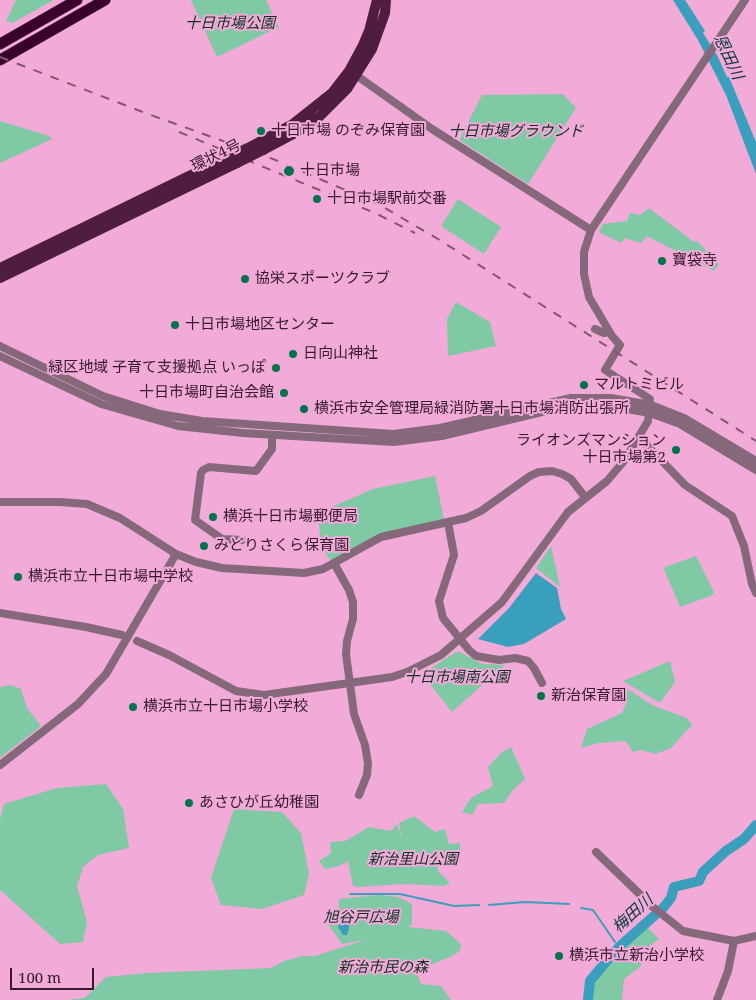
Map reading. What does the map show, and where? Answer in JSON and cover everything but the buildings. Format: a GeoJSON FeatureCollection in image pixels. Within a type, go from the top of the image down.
{"type":"FeatureCollection","features":[{"type":"Feature","properties":{"kind":"highway"},"geometry":{"type":"LineString","coordinates":[[0,44],[77,0]]}},
{"type":"Feature","properties":{"kind":"highway"},"geometry":{"type":"LineString","coordinates":[[0,60],[105,0]]}},
{"type":"Feature","properties":{"kind":"main road","name":"環状4号"},"geometry":{"type":"LineString","coordinates":[[0,268],[294,124],[315,108],[353,72],[369,31],[377,0]]}},
{"type":"Feature","properties":{"kind":"main road","name":"環状4号"},"geometry":{"type":"LineString","coordinates":[[0,278],[263,150],[295,133],[320,116],[338,99],[378,34],[386,0]]}},
{"type":"Feature","properties":{"kind":"street"},"geometry":{"type":"LineString","coordinates":[[137,640],[169,654],[236,691],[264,695],[350,683],[407,672],[441,655],[502,602],[568,512],[614,473],[648,421],[651,409],[647,395],[605,370],[620,348],[589,298],[585,280],[584,252],[591,230],[745,0]]}},
{"type":"Feature","properties":{"kind":"street"},"geometry":{"type":"LineString","coordinates":[[353,72],[432,129],[591,230]]}},
{"type":"Feature","properties":{"kind":"street"},"geometry":{"type":"LineString","coordinates":[[595,329],[604,333],[609,332]]}},
{"type":"Feature","properties":{"kind":"street"},"geometry":{"type":"LineString","coordinates":[[0,346],[104,396],[160,414],[299,433]]}},
{"type":"Feature","properties":{"kind":"street"},"geometry":{"type":"LineString","coordinates":[[0,356],[74,393],[126,413],[178,426],[272,435],[299,433],[384,434],[422,431],[571,398],[611,398],[697,424],[756,461]]}},
{"type":"Feature","properties":{"kind":"street"},"geometry":{"type":"LineString","coordinates":[[651,409],[698,434],[756,470]]}},
{"type":"Feature","properties":{"kind":"street"},"geometry":{"type":"LineString","coordinates":[[242,540],[222,539],[195,520],[201,473],[209,467],[256,471],[272,449],[272,435]]}},
{"type":"Feature","properties":{"kind":"street"},"geometry":{"type":"LineString","coordinates":[[639,437],[685,485],[732,516],[744,546],[752,584],[756,593]]}},
{"type":"Feature","properties":{"kind":"street"},"geometry":{"type":"LineString","coordinates":[[0,502],[60,502],[98,508],[120,518],[176,554],[208,566],[231,569],[304,572],[323,569],[381,537],[448,522],[481,511],[530,476],[539,472],[552,470],[571,478],[585,497]]}},
{"type":"Feature","properties":{"kind":"street"},"geometry":{"type":"LineString","coordinates":[[448,522],[453,546],[453,563],[439,601],[443,618],[476,656],[528,662],[542,682]]}},
{"type":"Feature","properties":{"kind":"street"},"geometry":{"type":"LineString","coordinates":[[0,764],[78,704],[106,674],[176,554]]}},
{"type":"Feature","properties":{"kind":"street"},"geometry":{"type":"LineString","coordinates":[[334,563],[349,590],[353,602],[353,619],[346,647],[357,725],[367,752],[367,775],[359,795]]}},
{"type":"Feature","properties":{"kind":"street"},"geometry":{"type":"LineString","coordinates":[[0,613],[122,635]]}},
{"type":"Feature","properties":{"kind":"street"},"geometry":{"type":"LineString","coordinates":[[596,852],[655,908],[683,931],[734,941],[756,936]]}},
{"type":"Feature","properties":{"kind":"street"},"geometry":{"type":"LineString","coordinates":[[717,1000],[728,971],[734,941]]}},
{"type":"Feature","properties":{"kind":"green space"},"geometry":{"type":"Polygon","coordinates":[[[16,0],[54,0],[12,23],[6,21],[16,0]]]}},
{"type":"Feature","properties":{"kind":"green space","name":"十日市場公園"},"geometry":{"type":"Polygon","coordinates":[[[191,0],[266,0],[279,27],[217,57],[191,0]]]}},
{"type":"Feature","properties":{"kind":"green space","name":"十日市場グラウンド"},"geometry":{"type":"Polygon","coordinates":[[[563,94],[576,108],[528,184],[461,141],[460,138],[482,95],[563,94]]]}},
{"type":"Feature","properties":{"kind":"green space"},"geometry":{"type":"Polygon","coordinates":[[[0,121],[49,136],[52,139],[0,163],[0,121]]]}},
{"type":"Feature","properties":{"kind":"green space"},"geometry":{"type":"Polygon","coordinates":[[[458,199],[501,227],[484,254],[441,226],[458,199]]]}},
{"type":"Feature","properties":{"kind":"green space"},"geometry":{"type":"Polygon","coordinates":[[[649,208],[694,242],[697,241],[707,251],[703,255],[719,264],[714,271],[647,236],[641,243],[625,238],[621,243],[599,232],[603,224],[627,221],[630,213],[640,215],[649,208]]]}},
{"type":"Feature","properties":{"kind":"green space"},"geometry":{"type":"Polygon","coordinates":[[[456,302],[490,322],[496,346],[448,356],[447,319],[456,302]]]}},
{"type":"Feature","properties":{"kind":"green space"},"geometry":{"type":"Polygon","coordinates":[[[435,476],[444,520],[386,533],[331,561],[321,547],[318,513],[373,489],[435,476]]]}},
{"type":"Feature","properties":{"kind":"green space"},"geometry":{"type":"Polygon","coordinates":[[[551,546],[560,587],[536,568],[551,546]]]}},
{"type":"Feature","properties":{"kind":"green space"},"geometry":{"type":"Polygon","coordinates":[[[696,556],[714,592],[713,595],[680,607],[664,569],[696,556]]]}},
{"type":"Feature","properties":{"kind":"green space","name":"十日市場南公園"},"geometry":{"type":"Polygon","coordinates":[[[458,651],[482,664],[505,665],[452,712],[422,674],[458,651]]]}},
{"type":"Feature","properties":{"kind":"green space"},"geometry":{"type":"Polygon","coordinates":[[[670,661],[675,682],[660,703],[623,681],[670,661]]]}},
{"type":"Feature","properties":{"kind":"green space"},"geometry":{"type":"Polygon","coordinates":[[[11,685],[21,689],[27,708],[41,726],[0,758],[0,687],[11,685]]]}},
{"type":"Feature","properties":{"kind":"green space"},"geometry":{"type":"Polygon","coordinates":[[[623,686],[654,706],[687,718],[692,725],[671,748],[656,754],[641,750],[633,752],[626,741],[599,743],[581,748],[587,729],[622,713],[627,702],[616,696],[594,697],[594,688],[623,686]]]}},
{"type":"Feature","properties":{"kind":"green space"},"geometry":{"type":"Polygon","coordinates":[[[511,747],[525,779],[512,791],[504,803],[478,804],[472,815],[462,812],[471,798],[493,786],[488,767],[501,753],[511,747]]]}},
{"type":"Feature","properties":{"kind":"green space"},"geometry":{"type":"Polygon","coordinates":[[[106,784],[123,809],[129,848],[98,855],[83,867],[77,886],[87,922],[83,942],[60,944],[0,890],[0,820],[4,804],[57,788],[106,784]]]}},
{"type":"Feature","properties":{"kind":"green space"},"geometry":{"type":"Polygon","coordinates":[[[234,809],[282,812],[301,833],[309,874],[304,895],[262,909],[221,905],[211,878],[234,809]]]}},
{"type":"Feature","properties":{"kind":"green space","name":"新治里山公園"},"geometry":{"type":"Polygon","coordinates":[[[414,816],[435,832],[445,829],[449,844],[460,843],[460,850],[442,854],[437,860],[438,871],[450,883],[444,886],[404,884],[353,886],[348,861],[339,866],[325,869],[319,861],[331,853],[330,842],[345,841],[369,827],[391,831],[397,824],[402,838],[399,823],[414,816]]]}},
{"type":"Feature","properties":{"kind":"green space","name":"新治市民の森"},"geometry":{"type":"Polygon","coordinates":[[[379,895],[398,897],[412,904],[412,924],[408,927],[446,931],[461,944],[460,951],[452,956],[416,971],[421,984],[441,986],[451,1000],[67,1000],[85,998],[106,977],[147,973],[271,968],[284,961],[303,956],[315,956],[365,940],[342,944],[328,924],[339,913],[339,899],[379,895]]]}},
{"type":"Feature","properties":{"kind":"green space"},"geometry":{"type":"Polygon","coordinates":[[[647,927],[659,939],[648,947],[640,967],[624,979],[622,1000],[587,1000],[595,971],[647,927]]]}},
{"type":"Feature","properties":{"kind":"water"},"geometry":{"type":"Polygon","coordinates":[[[673,0],[685,0],[705,31],[703,33],[717,55],[727,77],[729,77],[756,142],[756,174],[726,95],[698,40],[673,0]]]}},
{"type":"Feature","properties":{"kind":"water"},"geometry":{"type":"Polygon","coordinates":[[[536,573],[557,588],[561,609],[566,619],[524,644],[508,647],[478,639],[509,608],[536,573]]]}},
{"type":"Feature","properties":{"kind":"water"},"geometry":{"type":"Polygon","coordinates":[[[347,908],[352,908],[353,913],[347,935],[343,935],[338,927],[347,908]]]}},
{"type":"Feature","properties":{"kind":"waterway","name":"梅田川"},"geometry":{"type":"LineString","coordinates":[[588,1000],[590,981],[619,947],[663,908],[671,898],[674,887],[699,881],[703,872],[726,851],[744,839],[756,825]]}},
{"type":"Feature","properties":{"kind":"waterway"},"geometry":{"type":"LineString","coordinates":[[350,894],[400,894],[454,906],[479,905]]}},
{"type":"Feature","properties":{"kind":"waterway"},"geometry":{"type":"LineString","coordinates":[[489,905],[525,902],[569,904]]}},
{"type":"Feature","properties":{"kind":"waterway"},"geometry":{"type":"LineString","coordinates":[[581,908],[593,910],[615,942]]}},
{"type":"Feature","properties":{"kind":"railway"},"geometry":{"type":"LineString","coordinates":[[0,57],[148,114],[273,159],[378,204],[438,239],[756,441]]}},
{"type":"Feature","properties":{"kind":"railway"},"geometry":{"type":"LineString","coordinates":[[179,132],[375,213],[415,233]]}},
{"type":"Feature","properties":{"kind":"place","name":"十日市場 のぞみ保育園"},"geometry":{"type":"Point","coordinates":[261,131]}},
{"type":"Feature","properties":{"kind":"place","name":"十日市場"},"geometry":{"type":"Point","coordinates":[289,171]}},
{"type":"Feature","properties":{"kind":"place","name":"十日市場駅前交番"},"geometry":{"type":"Point","coordinates":[317,199]}},
{"type":"Feature","properties":{"kind":"place","name":"寶袋寺"},"geometry":{"type":"Point","coordinates":[662,261]}},
{"type":"Feature","properties":{"kind":"place","name":"協栄スポーツクラブ"},"geometry":{"type":"Point","coordinates":[245,279]}},
{"type":"Feature","properties":{"kind":"place","name":"十日市場地区センター"},"geometry":{"type":"Point","coordinates":[175,325]}},
{"type":"Feature","properties":{"kind":"place","name":"日向山神社"},"geometry":{"type":"Point","coordinates":[293,354]}},
{"type":"Feature","properties":{"kind":"place","name":"緑区地域 子育て支援拠点 いっぽ"},"geometry":{"type":"Point","coordinates":[276,368]}},
{"type":"Feature","properties":{"kind":"place","name":"マルトミビル"},"geometry":{"type":"Point","coordinates":[584,385]}},
{"type":"Feature","properties":{"kind":"place","name":"十日市場町自治会館"},"geometry":{"type":"Point","coordinates":[284,393]}},
{"type":"Feature","properties":{"kind":"place","name":"横浜市安全管理局緑消防署十日市場消防出張所"},"geometry":{"type":"Point","coordinates":[304,409]}},
{"type":"Feature","properties":{"kind":"place","name":"ライオンズマンション 十日市場第2"},"geometry":{"type":"Point","coordinates":[676,450]}},
{"type":"Feature","properties":{"kind":"place","name":"横浜十日市場郵便局"},"geometry":{"type":"Point","coordinates":[213,517]}},
{"type":"Feature","properties":{"kind":"place","name":"みどりさくら保育園"},"geometry":{"type":"Point","coordinates":[204,546]}},
{"type":"Feature","properties":{"kind":"place","name":"横浜市立十日市場中学校"},"geometry":{"type":"Point","coordinates":[18,577]}},
{"type":"Feature","properties":{"kind":"place","name":"新治保育園"},"geometry":{"type":"Point","coordinates":[541,696]}},
{"type":"Feature","properties":{"kind":"place","name":"横浜市立十日市場小学校"},"geometry":{"type":"Point","coordinates":[133,707]}},
{"type":"Feature","properties":{"kind":"place","name":"あさひが丘幼稚園"},"geometry":{"type":"Point","coordinates":[189,803]}},
{"type":"Feature","properties":{"kind":"place","name":"横浜市立新治小学校"},"geometry":{"type":"Point","coordinates":[559,956]}},
{"type":"Feature","properties":{"kind":"water label","name":"恩田川"},"geometry":{"type":"Point","coordinates":[728,57]}},
{"type":"Feature","properties":{"kind":"park label","name":"旭谷戸広場"},"geometry":{"type":"Point","coordinates":[361,918]}}]}
